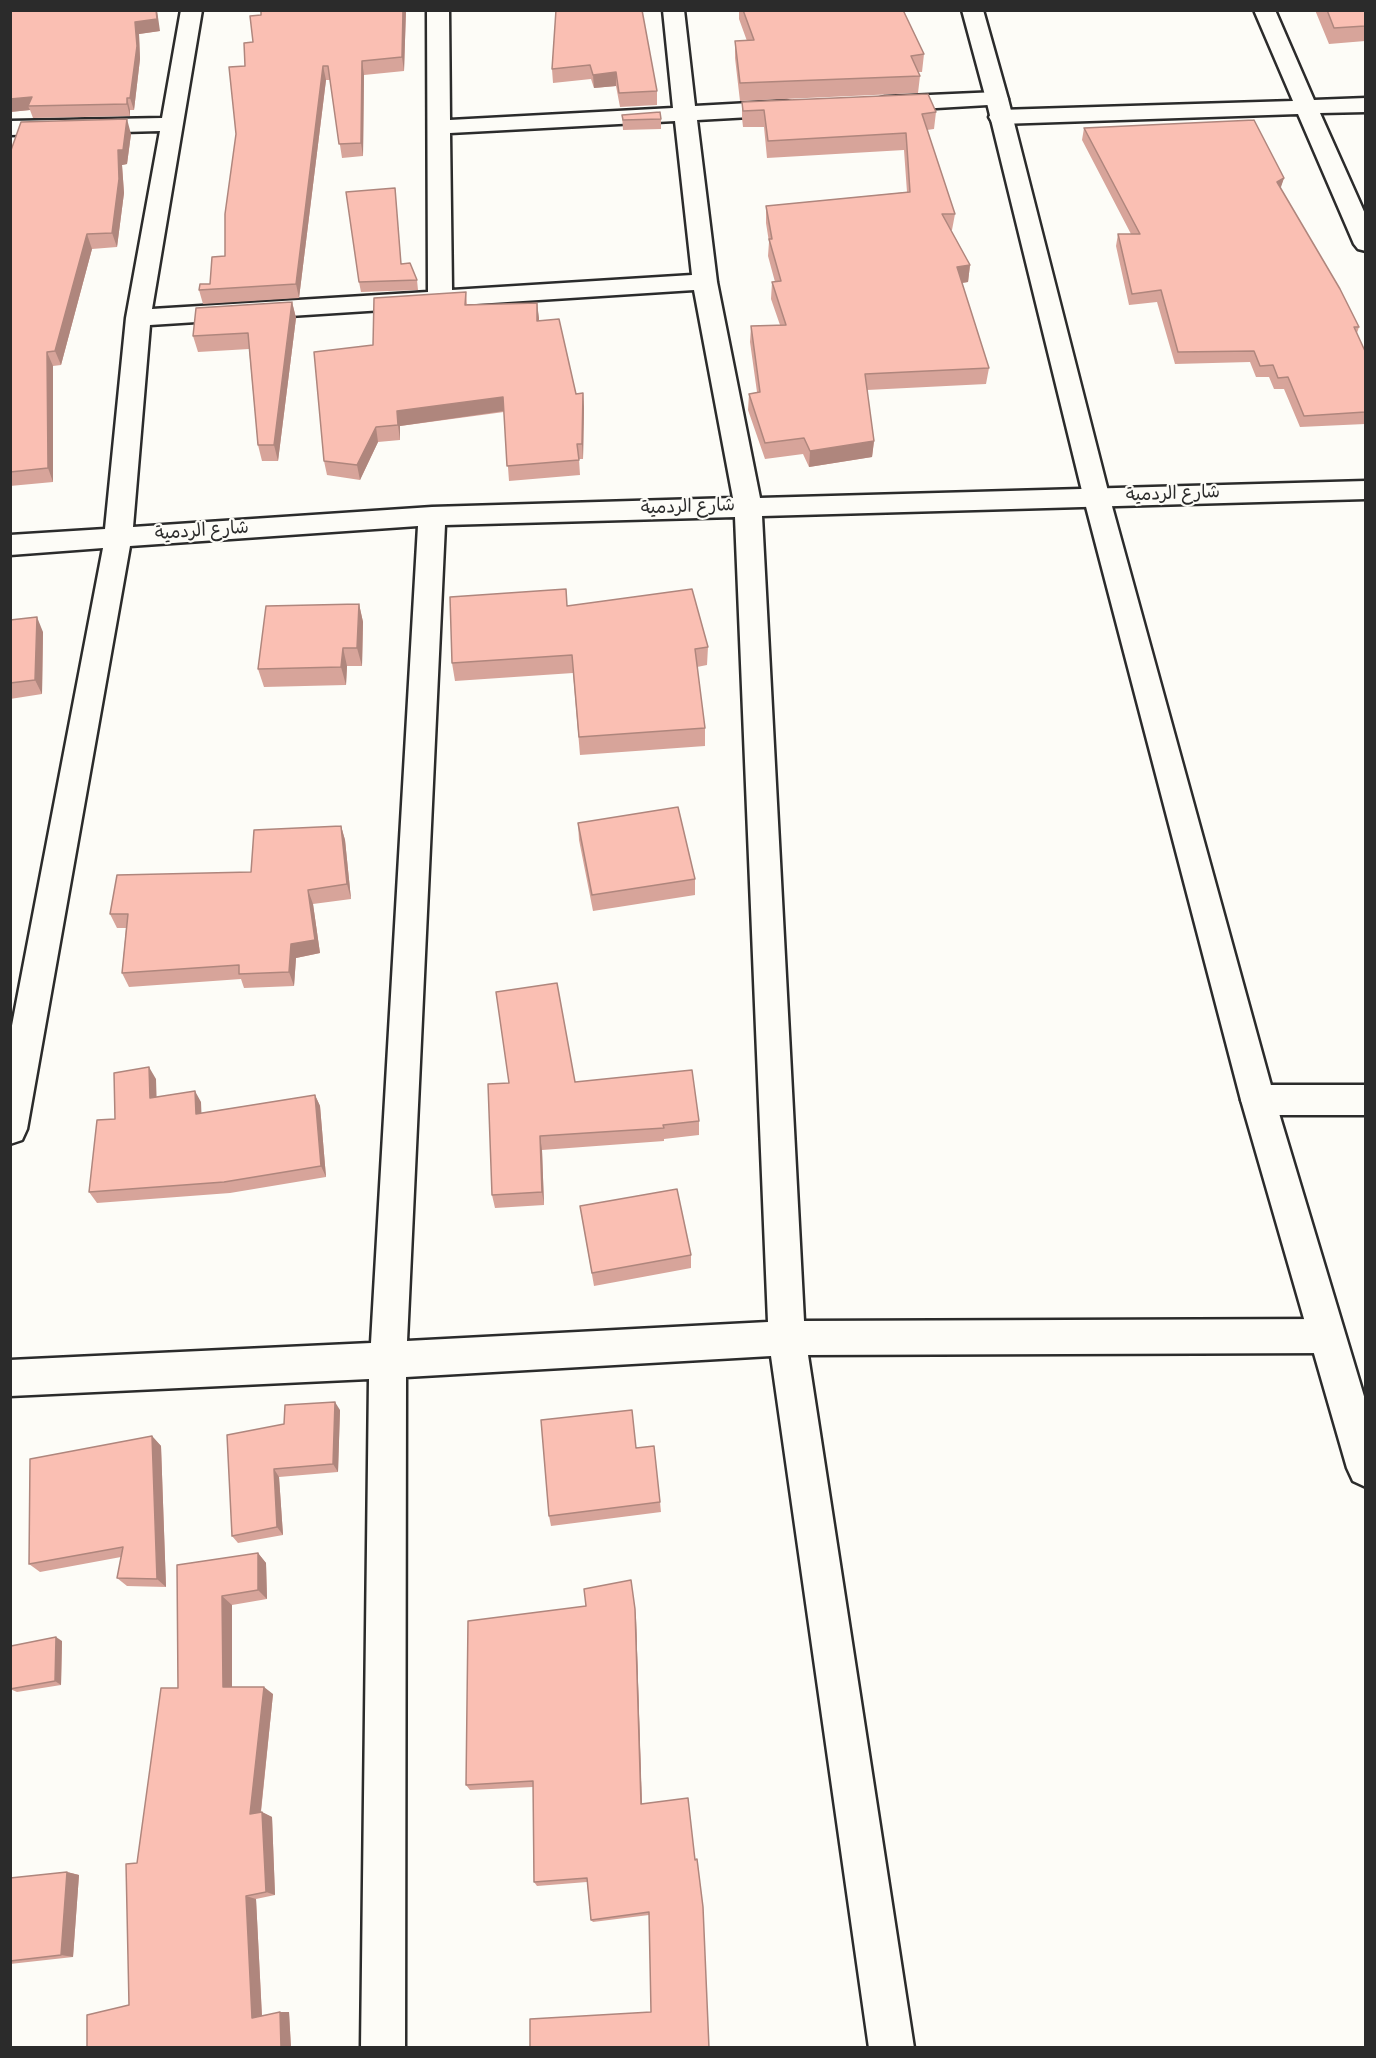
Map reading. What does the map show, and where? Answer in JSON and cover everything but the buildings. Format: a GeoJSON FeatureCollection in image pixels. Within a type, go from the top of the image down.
{"type":"FeatureCollection","features":[{"type":"Feature","properties":{"kind":"street"},"geometry":{"type":"LineString","coordinates":[[10,1129],[118,539],[138,318],[192,10]]}},
{"type":"Feature","properties":{"kind":"street"},"geometry":{"type":"LineString","coordinates":[[438,10],[440,300]]}},
{"type":"Feature","properties":{"kind":"street"},"geometry":{"type":"LineString","coordinates":[[673,10],[705,282],[748,507],[787,1338],[892,2048]]}},
{"type":"Feature","properties":{"kind":"street"},"geometry":{"type":"LineString","coordinates":[[972,10],[999,108],[1096,499],[1258,1100],[1365,1468]]}},
{"type":"Feature","properties":{"kind":"street"},"geometry":{"type":"LineString","coordinates":[[1264,10],[1365,244]]}},
{"type":"Feature","properties":{"kind":"street"},"geometry":{"type":"LineString","coordinates":[[865,105],[999,108],[1365,105]]}},
{"type":"Feature","properties":{"kind":"street"},"geometry":{"type":"LineString","coordinates":[[440,127],[806,107]]}},
{"type":"Feature","properties":{"kind":"street"},"geometry":{"type":"LineString","coordinates":[[10,128],[172,124]]}},
{"type":"Feature","properties":{"kind":"street"},"geometry":{"type":"LineString","coordinates":[[138,318],[705,282]]}},
{"type":"Feature","properties":{"kind":"street","name":"شارع الردمية"},"geometry":{"type":"LineString","coordinates":[[10,545],[432,516],[1365,490]]}},
{"type":"Feature","properties":{"kind":"street"},"geometry":{"type":"LineString","coordinates":[[383,2048],[388,1360],[432,516]]}},
{"type":"Feature","properties":{"kind":"street"},"geometry":{"type":"LineString","coordinates":[[1258,1100],[1365,1100]]}},
{"type":"Feature","properties":{"kind":"street"},"geometry":{"type":"LineString","coordinates":[[10,1378],[787,1338],[1326,1336]]}}]}
